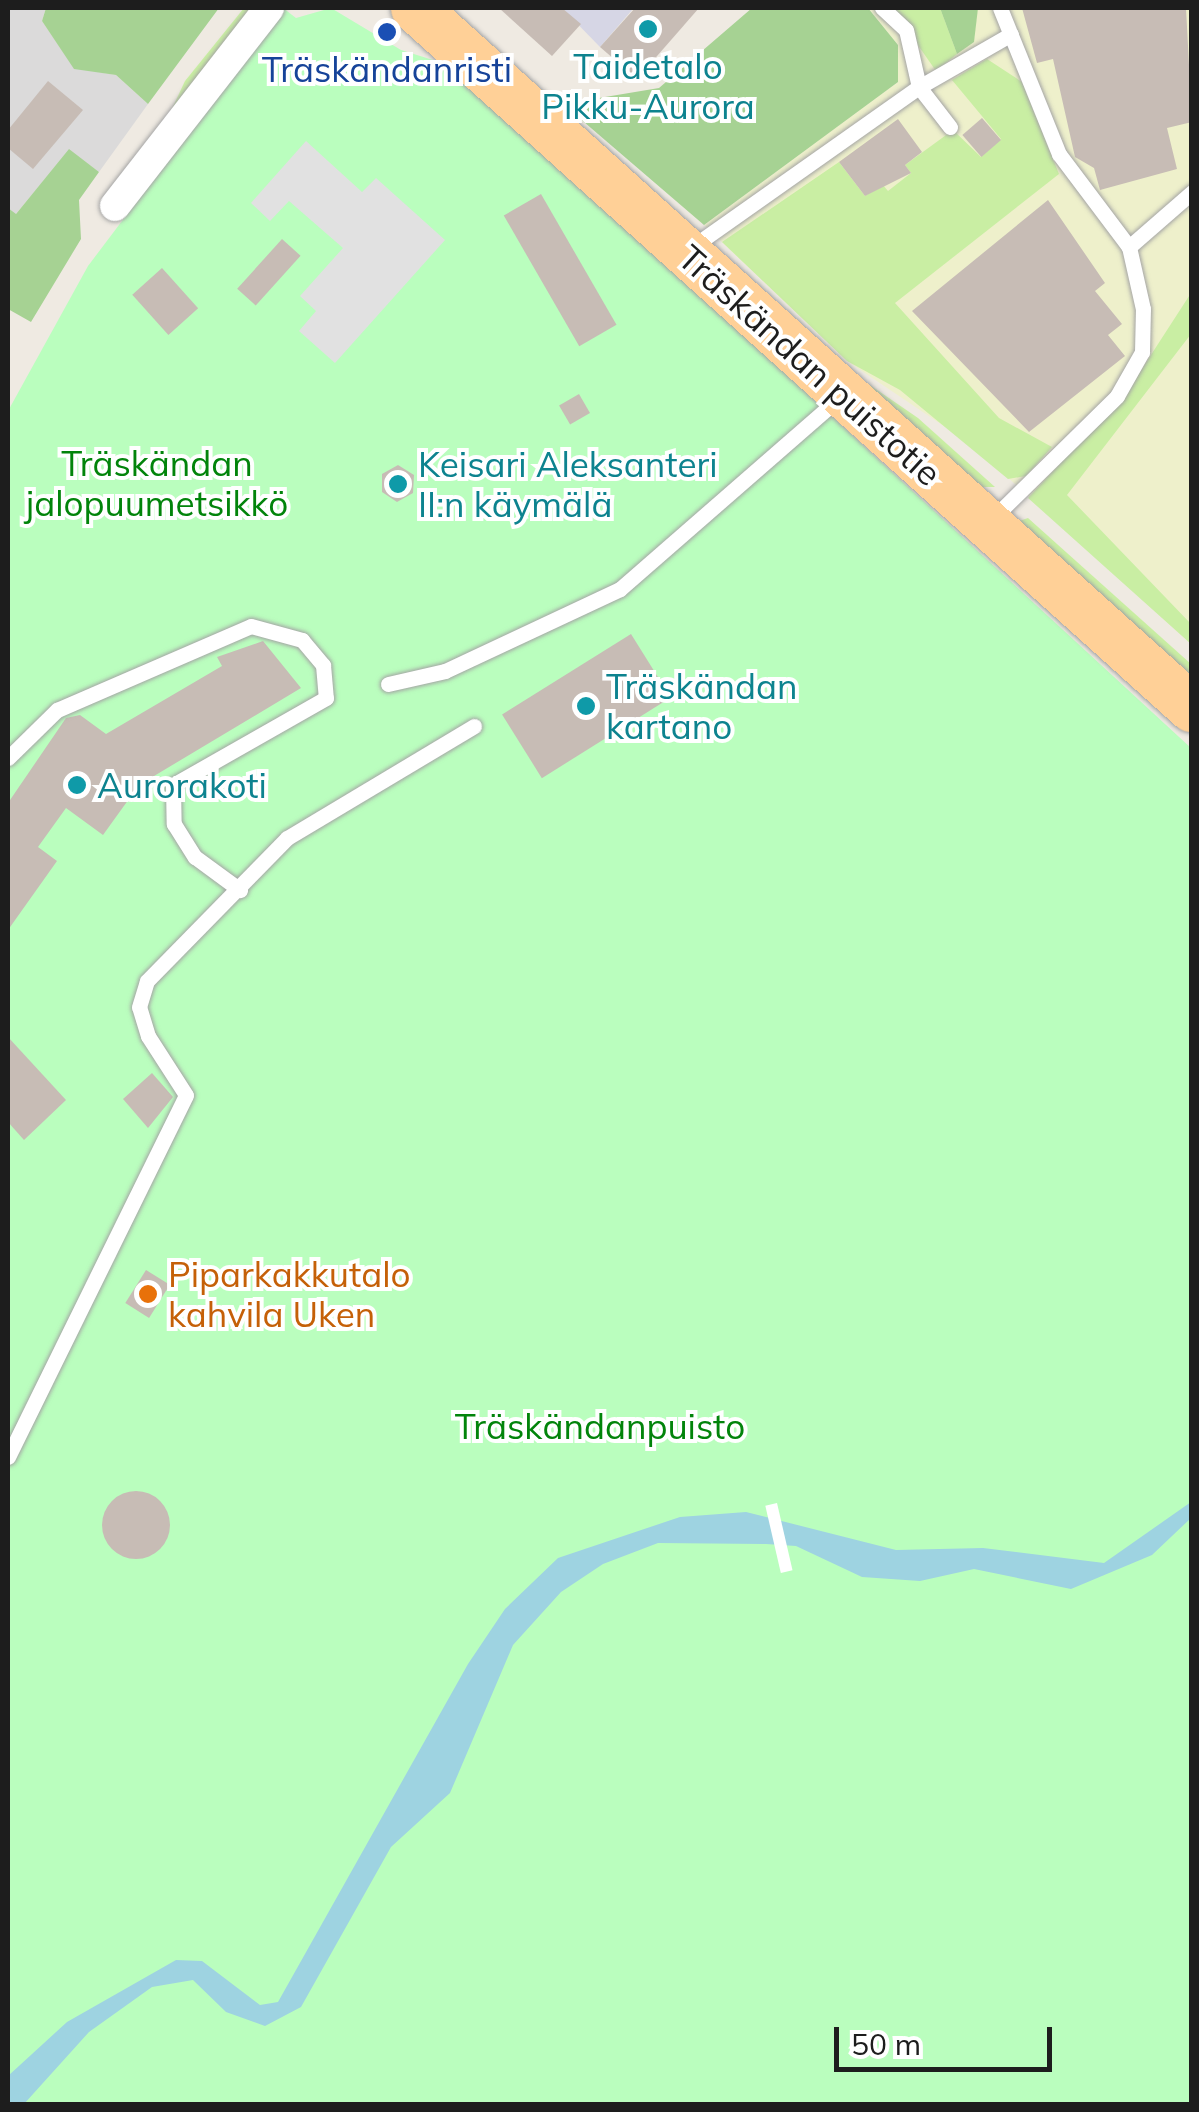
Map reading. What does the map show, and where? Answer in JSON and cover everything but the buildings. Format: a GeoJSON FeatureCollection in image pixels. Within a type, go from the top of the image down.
{"type":"FeatureCollection","features":[{"type":"Feature","properties":{"kind":"main road","name":"Träskändan puistotie"},"geometry":{"type":"LineString","coordinates":[[412,12],[1192,708]]}},
{"type":"Feature","properties":{"kind":"street"},"geometry":{"type":"LineString","coordinates":[[114,206],[269,8]]}},
{"type":"Feature","properties":{"kind":"lane"},"geometry":{"type":"LineString","coordinates":[[882,8],[906,30],[919,87],[950,127]]}},
{"type":"Feature","properties":{"kind":"lane"},"geometry":{"type":"LineString","coordinates":[[986,523],[1074,444],[1142,352],[1128,247],[1059,154],[1000,8]]}},
{"type":"Feature","properties":{"kind":"lane"},"geometry":{"type":"LineString","coordinates":[[685,252],[919,87],[1011,34]]}},
{"type":"Feature","properties":{"kind":"lane"},"geometry":{"type":"LineString","coordinates":[[1128,247],[1192,192]]}},
{"type":"Feature","properties":{"kind":"lane"},"geometry":{"type":"LineString","coordinates":[[388,684],[445,671],[620,589],[842,394]]}},
{"type":"Feature","properties":{"kind":"lane"},"geometry":{"type":"LineString","coordinates":[[8,758],[57,710],[251,626],[302,640],[323,664],[326,698],[173,785],[185,841],[240,890]]}},
{"type":"Feature","properties":{"kind":"lane"},"geometry":{"type":"LineString","coordinates":[[8,1457],[186,1095],[148,1036],[139,1007],[147,980],[240,890],[286,838],[474,726]]}},
{"type":"Feature","properties":{"kind":"shaded area"},"geometry":{"type":"Polygon","coordinates":[[[8,8],[46,8],[42,21],[74,68],[116,75],[148,104],[99,172],[69,150],[15,215],[8,208],[8,8]]]}},
{"type":"Feature","properties":{"kind":"shaded area"},"geometry":{"type":"Polygon","coordinates":[[[562,8],[630,8],[632,10],[600,47],[562,8]]]}},
{"type":"Feature","properties":{"kind":"shaded area"},"geometry":{"type":"Polygon","coordinates":[[[306,141],[362,192],[376,178],[445,240],[335,363],[299,331],[316,311],[300,296],[343,248],[289,201],[270,221],[251,203],[306,141]]]}},
{"type":"Feature","properties":{"kind":"green space"},"geometry":{"type":"Polygon","coordinates":[[[46,8],[219,8],[148,104],[116,75],[74,69],[42,21],[46,8]]]}},
{"type":"Feature","properties":{"kind":"green space"},"geometry":{"type":"Polygon","coordinates":[[[244,8],[254,8],[169,115],[185,81],[244,8]]]}},
{"type":"Feature","properties":{"kind":"green space","name":"Träskändanpuisto"},"geometry":{"type":"Polygon","coordinates":[[[283,8],[296,18],[331,8],[401,50],[452,66],[1191,748],[1191,2104],[8,2104],[8,411],[88,266],[283,8]]]}},
{"type":"Feature","properties":{"kind":"green space"},"geometry":{"type":"Polygon","coordinates":[[[752,8],[868,8],[898,45],[898,82],[704,225],[563,104],[659,88],[752,8]]]}},
{"type":"Feature","properties":{"kind":"green space"},"geometry":{"type":"Polygon","coordinates":[[[868,8],[1191,8],[1191,644],[972,445],[847,361],[704,225],[898,82],[898,45],[868,8]]]}},
{"type":"Feature","properties":{"kind":"green space"},"geometry":{"type":"Polygon","coordinates":[[[892,8],[940,8],[957,54],[936,71],[892,8]]]}},
{"type":"Feature","properties":{"kind":"green space"},"geometry":{"type":"Polygon","coordinates":[[[940,8],[978,8],[974,42],[957,54],[940,8]]]}},
{"type":"Feature","properties":{"kind":"green space"},"geometry":{"type":"Polygon","coordinates":[[[987,59],[1022,82],[1059,174],[895,303],[999,418],[1052,447],[1026,476],[1008,479],[900,390],[847,361],[722,242],[839,162],[865,196],[882,184],[888,191],[911,173],[905,165],[953,130],[981,157],[1001,139],[952,80],[987,59]]]}},
{"type":"Feature","properties":{"kind":"green space"},"geometry":{"type":"Polygon","coordinates":[[[69,149],[99,172],[79,200],[81,239],[31,322],[8,309],[8,208],[16,214],[69,149]]]}},
{"type":"Feature","properties":{"kind":"green space"},"geometry":{"type":"Polygon","coordinates":[[[1191,293],[1191,334],[1067,495],[1191,624],[1191,644],[1028,498],[1127,392],[1191,293]]]}},
{"type":"Feature","properties":{"kind":"green space"},"geometry":{"type":"Polygon","coordinates":[[[867,383],[918,418],[995,487],[968,487],[867,383]]]}},
{"type":"Feature","properties":{"kind":"green space"},"geometry":{"type":"Polygon","coordinates":[[[1028,518],[1191,664],[1191,683],[1019,521],[1028,518]]]}},
{"type":"Feature","properties":{"kind":"water"},"geometry":{"type":"Polygon","coordinates":[[[1191,1502],[1191,1518],[1152,1555],[1071,1589],[974,1569],[920,1581],[862,1577],[796,1546],[766,1544],[658,1543],[603,1564],[561,1592],[513,1645],[450,1793],[391,1847],[301,2007],[265,2026],[226,2012],[193,1980],[152,1987],[89,2032],[24,2104],[8,2104],[8,2076],[67,2022],[176,1960],[202,1961],[260,2005],[278,2002],[468,1664],[505,1609],[558,1558],[680,1517],[746,1512],[896,1550],[983,1548],[1104,1563],[1191,1502]]]}},
{"type":"Feature","properties":{"kind":"pier"},"geometry":{"type":"Polygon","coordinates":[[[777,1503],[793,1570],[781,1573],[765,1506],[777,1503]]]}},
{"type":"Feature","properties":{"kind":"place","name":"Taidetalo Pikku-Aurora"},"geometry":{"type":"Point","coordinates":[648,29]}},
{"type":"Feature","properties":{"kind":"place","name":"Träskändanristi"},"geometry":{"type":"Point","coordinates":[387,32]}},
{"type":"Feature","properties":{"kind":"place","name":"Keisari Aleksanteri II:n käymälä"},"geometry":{"type":"Point","coordinates":[398,484]}},
{"type":"Feature","properties":{"kind":"place","name":"Träskändan kartano"},"geometry":{"type":"Point","coordinates":[586,706]}},
{"type":"Feature","properties":{"kind":"place","name":"Aurorakoti"},"geometry":{"type":"Point","coordinates":[77,785]}},
{"type":"Feature","properties":{"kind":"place","name":"Piparkakkutalo kahvila Uken"},"geometry":{"type":"Point","coordinates":[148,1294]}},
{"type":"Feature","properties":{"kind":"park label","name":"Träskändan jalopuumetsikkö"},"geometry":{"type":"Point","coordinates":[157,483]}}]}
